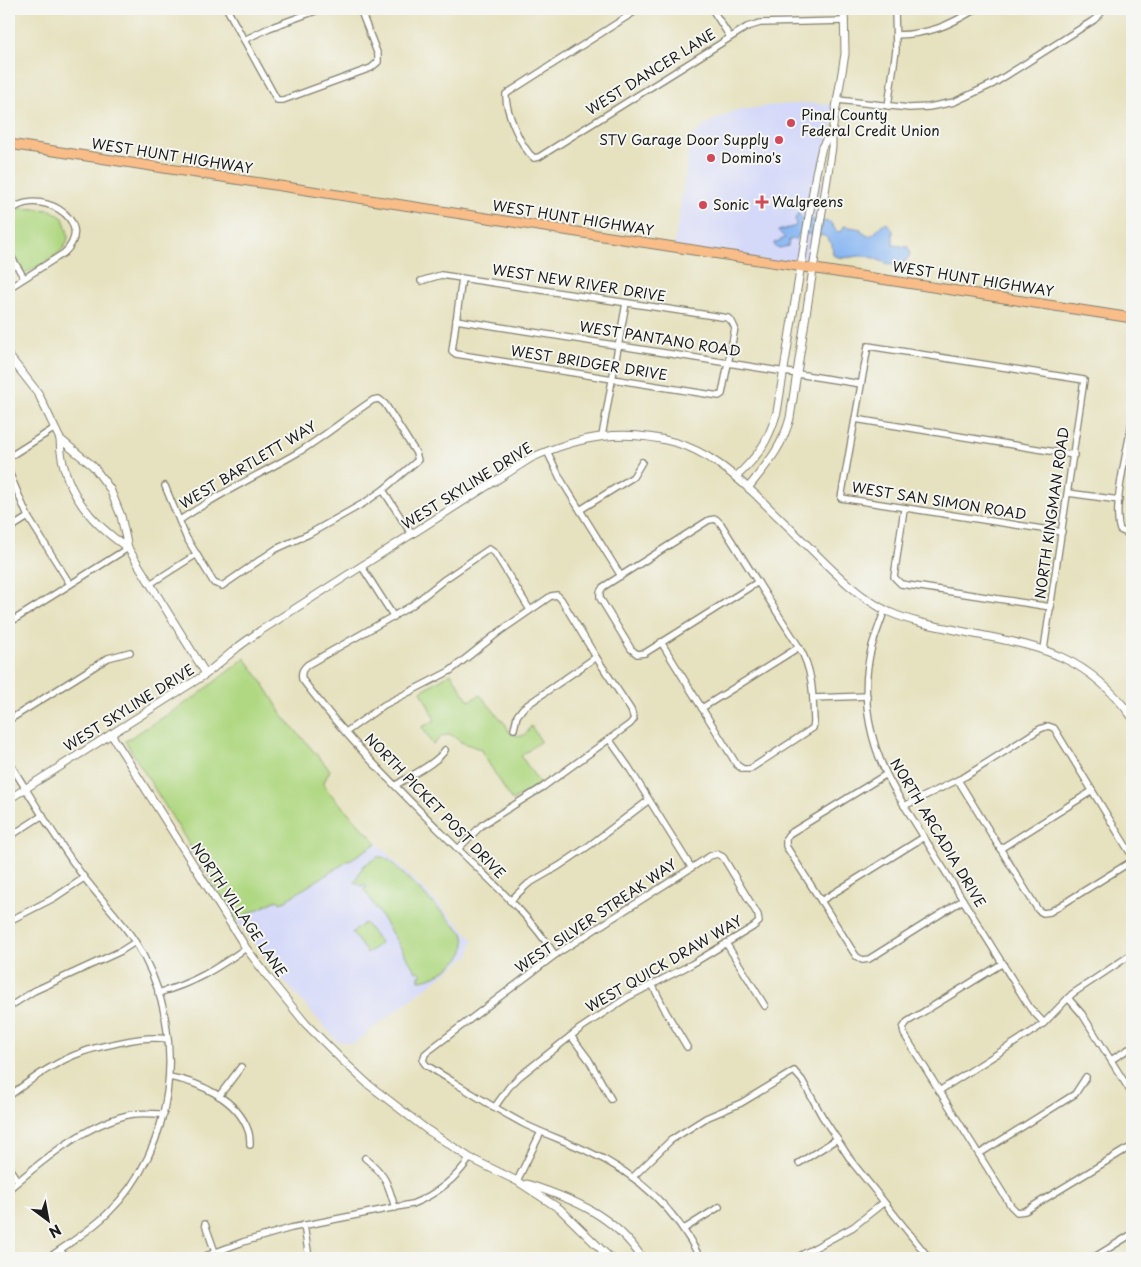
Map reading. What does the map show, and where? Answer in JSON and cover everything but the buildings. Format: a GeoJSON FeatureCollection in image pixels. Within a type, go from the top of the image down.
{"type":"FeatureCollection","features":[{"type":"Feature","properties":{"kind":"main road","name":"WEST HUNT HIGHWAY"},"geometry":{"type":"LineString","coordinates":[[9,144],[1132,318]]}},
{"type":"Feature","properties":{"kind":"street"},"geometry":{"type":"LineString","coordinates":[[227,9],[277,100],[283,100],[370,68],[378,62],[378,55],[360,9]]}},
{"type":"Feature","properties":{"kind":"street"},"geometry":{"type":"LineString","coordinates":[[244,40],[268,28],[321,9]]}},
{"type":"Feature","properties":{"kind":"street","name":"WEST DANCER LANE"},"geometry":{"type":"LineString","coordinates":[[639,9],[506,94],[505,102],[528,154],[534,158],[548,152],[747,27],[760,23],[845,21]]}},
{"type":"Feature","properties":{"kind":"street"},"geometry":{"type":"LineString","coordinates":[[712,9],[730,37]]}},
{"type":"Feature","properties":{"kind":"street"},"geometry":{"type":"LineString","coordinates":[[748,488],[770,461],[782,441],[790,418],[845,54],[844,9]]}},
{"type":"Feature","properties":{"kind":"street"},"geometry":{"type":"LineString","coordinates":[[888,106],[896,35],[895,9]]}},
{"type":"Feature","properties":{"kind":"street"},"geometry":{"type":"LineString","coordinates":[[896,35],[938,29],[953,23],[976,9]]}},
{"type":"Feature","properties":{"kind":"street"},"geometry":{"type":"LineString","coordinates":[[838,100],[909,108],[929,107],[954,102],[993,84],[1086,25],[1101,11]]}},
{"type":"Feature","properties":{"kind":"street"},"geometry":{"type":"LineString","coordinates":[[736,477],[764,446],[777,412],[800,266],[822,147],[832,132]]}},
{"type":"Feature","properties":{"kind":"street"},"geometry":{"type":"LineString","coordinates":[[9,213],[13,208],[32,202],[54,206],[68,216],[74,232],[70,247],[64,253],[9,288]]}},
{"type":"Feature","properties":{"kind":"street"},"geometry":{"type":"LineString","coordinates":[[9,252],[24,278]]}},
{"type":"Feature","properties":{"kind":"street","name":"WEST NEW RIVER DRIVE"},"geometry":{"type":"LineString","coordinates":[[420,281],[441,275],[728,318],[735,328],[729,363]]}},
{"type":"Feature","properties":{"kind":"street"},"geometry":{"type":"LineString","coordinates":[[456,320],[462,278]]}},
{"type":"Feature","properties":{"kind":"street"},"geometry":{"type":"LineString","coordinates":[[602,436],[626,303]]}},
{"type":"Feature","properties":{"kind":"street","name":"WEST PANTANO ROAD"},"geometry":{"type":"LineString","coordinates":[[456,320],[861,384]]}},
{"type":"Feature","properties":{"kind":"street","name":"WEST BRIDGER DRIVE"},"geometry":{"type":"LineString","coordinates":[[456,320],[452,351],[456,354],[719,396],[722,394],[729,363]]}},
{"type":"Feature","properties":{"kind":"street","name":"NORTH KINGMAN ROAD"},"geometry":{"type":"LineString","coordinates":[[861,384],[868,346],[1084,380],[1044,649]]}},
{"type":"Feature","properties":{"kind":"street"},"geometry":{"type":"LineString","coordinates":[[9,356],[38,393],[55,428],[60,439],[64,466],[70,484],[80,503],[102,529],[128,548]]}},
{"type":"Feature","properties":{"kind":"street"},"geometry":{"type":"LineString","coordinates":[[861,384],[855,419],[1074,455]]}},
{"type":"Feature","properties":{"kind":"street","name":"WEST BARTLETT WAY"},"geometry":{"type":"LineString","coordinates":[[180,520],[233,486],[298,452],[373,400],[379,399],[385,404],[416,453],[418,460],[383,490]]}},
{"type":"Feature","properties":{"kind":"street","name":"WEST SAN SIMON ROAD"},"geometry":{"type":"LineString","coordinates":[[855,419],[841,498],[1062,532]]}},
{"type":"Feature","properties":{"kind":"street"},"geometry":{"type":"LineString","coordinates":[[1132,422],[1119,500],[1118,524],[1120,529],[1132,536]]}},
{"type":"Feature","properties":{"kind":"street"},"geometry":{"type":"LineString","coordinates":[[9,457],[55,428]]}},
{"type":"Feature","properties":{"kind":"street","name":"WEST SKYLINE DRIVE"},"geometry":{"type":"LineString","coordinates":[[9,799],[206,674],[254,635],[530,458],[583,439],[623,434],[679,444],[706,457],[736,477],[840,578],[861,595],[885,609],[920,623],[1023,643],[1054,653],[1088,672],[1115,696],[1132,717]]}},
{"type":"Feature","properties":{"kind":"street"},"geometry":{"type":"LineString","coordinates":[[60,439],[93,466],[110,489],[121,516],[128,548],[206,674]]}},
{"type":"Feature","properties":{"kind":"street"},"geometry":{"type":"LineString","coordinates":[[546,451],[557,473],[621,576]]}},
{"type":"Feature","properties":{"kind":"street"},"geometry":{"type":"LineString","coordinates":[[1125,461],[1132,462]]}},
{"type":"Feature","properties":{"kind":"street"},"geometry":{"type":"LineString","coordinates":[[580,510],[633,477],[642,462]]}},
{"type":"Feature","properties":{"kind":"street"},"geometry":{"type":"LineString","coordinates":[[9,472],[28,517],[70,584]]}},
{"type":"Feature","properties":{"kind":"street"},"geometry":{"type":"LineString","coordinates":[[165,486],[186,537],[214,584],[219,586],[222,586],[276,549],[336,520],[383,490],[412,535]]}},
{"type":"Feature","properties":{"kind":"street"},"geometry":{"type":"LineString","coordinates":[[1068,493],[1119,500]]}},
{"type":"Feature","properties":{"kind":"street"},"geometry":{"type":"LineString","coordinates":[[904,509],[894,577],[901,584],[1050,607]]}},
{"type":"Feature","properties":{"kind":"street"},"geometry":{"type":"LineString","coordinates":[[9,529],[28,517]]}},
{"type":"Feature","properties":{"kind":"street"},"geometry":{"type":"LineString","coordinates":[[661,642],[737,765],[743,769],[750,768],[813,728],[811,673],[804,656],[722,524],[716,519],[709,520],[603,587],[600,592],[600,598],[631,649],[637,654],[645,653],[661,642],[758,582]]}},
{"type":"Feature","properties":{"kind":"street"},"geometry":{"type":"LineString","coordinates":[[9,623],[128,548]]}},
{"type":"Feature","properties":{"kind":"street"},"geometry":{"type":"LineString","coordinates":[[362,567],[394,617],[489,549],[495,553],[530,610]]}},
{"type":"Feature","properties":{"kind":"street"},"geometry":{"type":"LineString","coordinates":[[150,584],[197,554]]}},
{"type":"Feature","properties":{"kind":"street"},"geometry":{"type":"LineString","coordinates":[[346,732],[384,705],[450,671],[499,632],[551,596],[557,595],[561,599],[631,710],[634,719],[609,740],[543,787],[482,825],[458,849]]}},
{"type":"Feature","properties":{"kind":"street","name":"NORTH ARCADIA DRIVE"},"geometry":{"type":"LineString","coordinates":[[885,609],[872,646],[867,680],[870,727],[878,758],[885,775],[1030,1008],[1044,1023]]}},
{"type":"Feature","properties":{"kind":"street","name":"NORTH PICKET POST DRIVE"},"geometry":{"type":"LineString","coordinates":[[394,617],[307,664],[302,670],[302,679],[346,732],[396,785],[536,927],[555,954]]}},
{"type":"Feature","properties":{"kind":"street"},"geometry":{"type":"LineString","coordinates":[[702,708],[798,647]]}},
{"type":"Feature","properties":{"kind":"street"},"geometry":{"type":"LineString","coordinates":[[9,720],[108,658],[130,652]]}},
{"type":"Feature","properties":{"kind":"street"},"geometry":{"type":"LineString","coordinates":[[514,729],[517,716],[523,708],[596,657]]}},
{"type":"Feature","properties":{"kind":"street"},"geometry":{"type":"LineString","coordinates":[[813,698],[867,696]]}},
{"type":"Feature","properties":{"kind":"street"},"geometry":{"type":"LineString","coordinates":[[904,806],[958,780],[1040,729],[1048,726],[1054,728],[1132,856]]}},
{"type":"Feature","properties":{"kind":"street","name":"NORTH VILLAGE LANE"},"geometry":{"type":"LineString","coordinates":[[111,734],[246,948],[286,1001],[342,1060],[369,1085],[426,1130],[470,1158],[517,1180],[572,1200],[595,1212],[618,1230],[642,1258]]}},
{"type":"Feature","properties":{"kind":"street"},"geometry":{"type":"LineString","coordinates":[[609,740],[628,766],[691,867]]}},
{"type":"Feature","properties":{"kind":"street"},"geometry":{"type":"LineString","coordinates":[[396,785],[439,759],[445,750]]}},
{"type":"Feature","properties":{"kind":"street"},"geometry":{"type":"LineString","coordinates":[[9,762],[84,878],[136,942],[152,974],[158,993],[167,1039],[169,1077],[164,1114],[153,1148],[134,1184],[102,1219],[48,1258]]}},
{"type":"Feature","properties":{"kind":"street"},"geometry":{"type":"LineString","coordinates":[[885,775],[789,834],[786,839],[786,846],[856,956],[862,960],[869,959],[963,900]]}},
{"type":"Feature","properties":{"kind":"street"},"geometry":{"type":"LineString","coordinates":[[958,780],[1038,910],[1043,913],[1050,912],[1132,861]]}},
{"type":"Feature","properties":{"kind":"street"},"geometry":{"type":"LineString","coordinates":[[1000,849],[1092,791]]}},
{"type":"Feature","properties":{"kind":"street"},"geometry":{"type":"LineString","coordinates":[[510,901],[528,884],[590,845],[649,800]]}},
{"type":"Feature","properties":{"kind":"street"},"geometry":{"type":"LineString","coordinates":[[9,837],[43,815]]}},
{"type":"Feature","properties":{"kind":"street"},"geometry":{"type":"LineString","coordinates":[[821,901],[924,837]]}},
{"type":"Feature","properties":{"kind":"street","name":"WEST SILVER STREAK WAY"},"geometry":{"type":"LineString","coordinates":[[494,1108],[426,1066],[423,1061],[425,1054],[555,954],[691,867],[717,854],[723,857],[758,915],[759,922]]}},
{"type":"Feature","properties":{"kind":"street"},"geometry":{"type":"LineString","coordinates":[[9,921],[54,898],[84,878]]}},
{"type":"Feature","properties":{"kind":"street","name":"WEST QUICK DRAW WAY"},"geometry":{"type":"LineString","coordinates":[[494,1108],[509,1087],[520,1076],[614,1005],[692,964],[759,922]]}},
{"type":"Feature","properties":{"kind":"street"},"geometry":{"type":"LineString","coordinates":[[9,1007],[41,987],[121,951],[136,942]]}},
{"type":"Feature","properties":{"kind":"street"},"geometry":{"type":"LineString","coordinates":[[726,943],[765,1006]]}},
{"type":"Feature","properties":{"kind":"street"},"geometry":{"type":"LineString","coordinates":[[158,993],[178,988],[214,971],[246,948]]}},
{"type":"Feature","properties":{"kind":"street"},"geometry":{"type":"LineString","coordinates":[[939,1090],[1044,1023],[1068,998],[1090,980],[1132,954]]}},
{"type":"Feature","properties":{"kind":"street"},"geometry":{"type":"LineString","coordinates":[[1003,963],[907,1022],[903,1028],[904,1034],[1011,1206],[1017,1212],[1024,1211],[1132,1147]]}},
{"type":"Feature","properties":{"kind":"street"},"geometry":{"type":"LineString","coordinates":[[652,984],[687,1047]]}},
{"type":"Feature","properties":{"kind":"street"},"geometry":{"type":"LineString","coordinates":[[1068,998],[1082,1014],[1132,1094]]}},
{"type":"Feature","properties":{"kind":"street"},"geometry":{"type":"LineString","coordinates":[[571,1036],[589,1060],[612,1099]]}},
{"type":"Feature","properties":{"kind":"street"},"geometry":{"type":"LineString","coordinates":[[9,1096],[51,1068],[83,1052],[131,1040],[167,1039]]}},
{"type":"Feature","properties":{"kind":"street"},"geometry":{"type":"LineString","coordinates":[[1111,1060],[1132,1047]]}},
{"type":"Feature","properties":{"kind":"street"},"geometry":{"type":"LineString","coordinates":[[220,1096],[241,1067]]}},
{"type":"Feature","properties":{"kind":"street"},"geometry":{"type":"LineString","coordinates":[[632,1177],[671,1140],[706,1118],[740,1103],[794,1071],[802,1080],[837,1139],[884,1204],[929,1258]]}},
{"type":"Feature","properties":{"kind":"street"},"geometry":{"type":"LineString","coordinates":[[169,1077],[188,1080],[220,1096],[242,1118],[248,1130],[250,1146]]}},
{"type":"Feature","properties":{"kind":"street"},"geometry":{"type":"LineString","coordinates":[[978,1154],[1075,1094],[1086,1077]]}},
{"type":"Feature","properties":{"kind":"street"},"geometry":{"type":"LineString","coordinates":[[494,1108],[541,1132],[602,1158],[632,1177],[665,1206],[684,1229],[700,1258]]}},
{"type":"Feature","properties":{"kind":"street"},"geometry":{"type":"LineString","coordinates":[[9,1189],[67,1145],[104,1124],[133,1114],[164,1114]]}},
{"type":"Feature","properties":{"kind":"street"},"geometry":{"type":"LineString","coordinates":[[517,1180],[541,1132]]}},
{"type":"Feature","properties":{"kind":"street"},"geometry":{"type":"LineString","coordinates":[[798,1163],[837,1139]]}},
{"type":"Feature","properties":{"kind":"street"},"geometry":{"type":"LineString","coordinates":[[365,1158],[385,1178],[394,1208]]}},
{"type":"Feature","properties":{"kind":"street"},"geometry":{"type":"LineString","coordinates":[[200,1258],[261,1237],[304,1225],[412,1204],[440,1190],[452,1180],[470,1158]]}},
{"type":"Feature","properties":{"kind":"street"},"geometry":{"type":"LineString","coordinates":[[9,1168],[18,1181]]}},
{"type":"Feature","properties":{"kind":"street","name":"NORTH VILLAGE LANE"},"geometry":{"type":"LineString","coordinates":[[517,1180],[560,1209],[610,1258]]}},
{"type":"Feature","properties":{"kind":"street"},"geometry":{"type":"LineString","coordinates":[[796,1258],[853,1227],[884,1204]]}},
{"type":"Feature","properties":{"kind":"street"},"geometry":{"type":"LineString","coordinates":[[684,1229],[719,1207]]}},
{"type":"Feature","properties":{"kind":"street"},"geometry":{"type":"LineString","coordinates":[[205,1224],[216,1252]]}},
{"type":"Feature","properties":{"kind":"street"},"geometry":{"type":"LineString","coordinates":[[304,1225],[310,1258]]}},
{"type":"Feature","properties":{"kind":"street"},"geometry":{"type":"LineString","coordinates":[[1093,1258],[1132,1234]]}},
{"type":"Feature","properties":{"kind":"street"},"geometry":{"type":"LineString","coordinates":[[60,1250],[66,1258]]}},
{"type":"Feature","properties":{"kind":"shaded area"},"geometry":{"type":"Polygon","coordinates":[[[807,103],[837,105],[825,157],[809,267],[674,247],[689,151],[694,135],[707,124],[734,111],[807,103]]]}},
{"type":"Feature","properties":{"kind":"shaded area"},"geometry":{"type":"Polygon","coordinates":[[[377,843],[473,939],[470,954],[353,1044],[337,1041],[277,973],[236,920],[277,900],[281,903],[377,843]]]}},
{"type":"Feature","properties":{"kind":"green space"},"geometry":{"type":"Polygon","coordinates":[[[21,208],[51,210],[63,218],[68,237],[63,249],[43,264],[24,274],[9,246],[9,217],[21,208]]]}},
{"type":"Feature","properties":{"kind":"green space"},"geometry":{"type":"Polygon","coordinates":[[[245,658],[284,717],[330,770],[323,784],[377,843],[281,903],[277,900],[236,920],[125,741],[194,698],[245,658]]]}},
{"type":"Feature","properties":{"kind":"green space"},"geometry":{"type":"Polygon","coordinates":[[[451,673],[469,701],[480,695],[506,725],[509,732],[522,736],[527,733],[531,726],[541,741],[521,756],[540,784],[512,801],[480,749],[461,742],[450,734],[441,737],[433,745],[422,727],[435,720],[421,691],[451,673]]]}},
{"type":"Feature","properties":{"kind":"green space"},"geometry":{"type":"Polygon","coordinates":[[[377,857],[389,860],[463,933],[465,948],[460,958],[437,975],[419,980],[419,976],[422,974],[419,971],[416,972],[364,889],[367,887],[365,884],[362,886],[355,882],[363,866],[377,857]]]}},
{"type":"Feature","properties":{"kind":"green space"},"geometry":{"type":"Polygon","coordinates":[[[364,923],[380,942],[379,945],[367,953],[352,933],[364,923]]]}},
{"type":"Feature","properties":{"kind":"water"},"geometry":{"type":"Polygon","coordinates":[[[798,213],[802,219],[830,222],[837,232],[842,231],[844,226],[861,229],[868,236],[872,235],[881,225],[887,223],[893,231],[893,245],[908,247],[910,254],[906,261],[895,265],[865,256],[841,258],[833,255],[832,244],[825,236],[800,233],[796,239],[789,240],[788,246],[775,247],[774,243],[785,238],[778,231],[796,226],[795,219],[798,213]]]}},
{"type":"Feature","properties":{"kind":"place","name":"Pinal County Federal Credit Union"},"geometry":{"type":"Point","coordinates":[791,123]}},
{"type":"Feature","properties":{"kind":"place","name":"STV Garage Door Supply"},"geometry":{"type":"Point","coordinates":[779,140]}},
{"type":"Feature","properties":{"kind":"place","name":"Domino's"},"geometry":{"type":"Point","coordinates":[711,158]}},
{"type":"Feature","properties":{"kind":"place","name":"Walgreens"},"geometry":{"type":"Point","coordinates":[762,202]}},
{"type":"Feature","properties":{"kind":"place","name":"Sonic"},"geometry":{"type":"Point","coordinates":[703,205]}}]}
